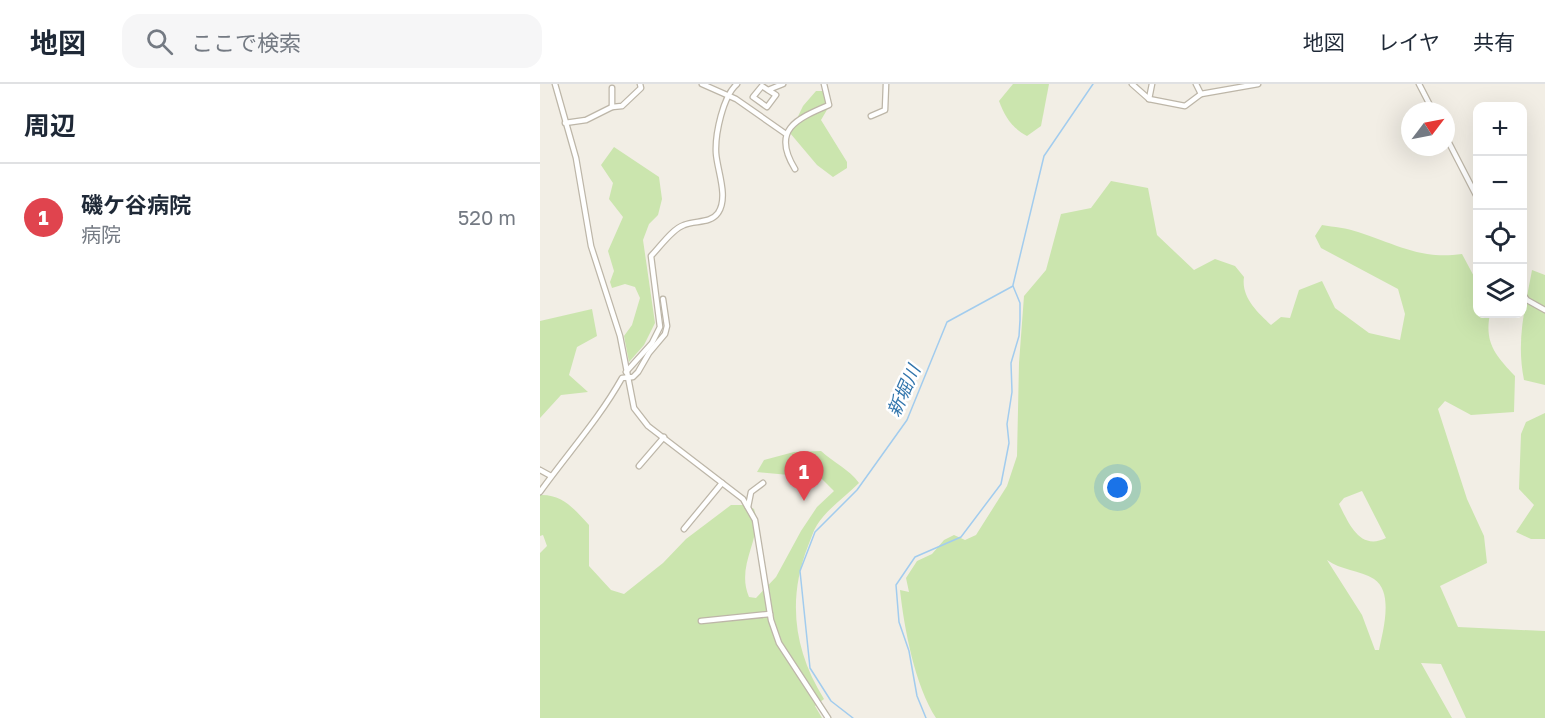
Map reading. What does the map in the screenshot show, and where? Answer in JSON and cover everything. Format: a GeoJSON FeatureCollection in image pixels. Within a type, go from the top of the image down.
{"type":"FeatureCollection","features":[{"type":"Feature","properties":{"kind":"street"},"geometry":{"type":"LineString","coordinates":[[555,84],[576,158],[591,246],[620,336],[634,408],[641,420],[743,499],[757,531],[770,614],[779,643],[828,718]]}},
{"type":"Feature","properties":{"kind":"street"},"geometry":{"type":"LineString","coordinates":[[566,123],[586,120],[627,102],[641,88],[640,84]]}},
{"type":"Feature","properties":{"kind":"street"},"geometry":{"type":"LineString","coordinates":[[702,84],[727,95],[776,125],[786,134]]}},
{"type":"Feature","properties":{"kind":"street"},"geometry":{"type":"LineString","coordinates":[[540,492],[602,412],[622,378],[652,343],[660,327],[651,256],[683,225],[710,219],[720,208],[721,185],[716,144],[727,95],[737,84]]}},
{"type":"Feature","properties":{"kind":"street"},"geometry":{"type":"LineString","coordinates":[[768,90],[783,84]]}},
{"type":"Feature","properties":{"kind":"street"},"geometry":{"type":"LineString","coordinates":[[795,169],[785,151],[786,134],[800,117],[829,105],[824,84]]}},
{"type":"Feature","properties":{"kind":"street"},"geometry":{"type":"LineString","coordinates":[[871,116],[885,110],[886,84]]}},
{"type":"Feature","properties":{"kind":"street"},"geometry":{"type":"LineString","coordinates":[[1132,84],[1149,99],[1185,106],[1201,94],[1258,84]]}},
{"type":"Feature","properties":{"kind":"street"},"geometry":{"type":"LineString","coordinates":[[1149,99],[1152,84]]}},
{"type":"Feature","properties":{"kind":"street"},"geometry":{"type":"LineString","coordinates":[[1196,84],[1201,94]]}},
{"type":"Feature","properties":{"kind":"street"},"geometry":{"type":"LineString","coordinates":[[1419,84],[1428,102]]}},
{"type":"Feature","properties":{"kind":"street"},"geometry":{"type":"LineString","coordinates":[[762,86],[768,90],[776,95],[766,107],[753,97],[762,86]]}},
{"type":"Feature","properties":{"kind":"street"},"geometry":{"type":"LineString","coordinates":[[612,88],[612,107]]}},
{"type":"Feature","properties":{"kind":"street"},"geometry":{"type":"LineString","coordinates":[[1455,154],[1473,189]]}},
{"type":"Feature","properties":{"kind":"street"},"geometry":{"type":"LineString","coordinates":[[626,374],[633,377],[638,372],[645,358],[665,334],[667,326],[663,299]]}},
{"type":"Feature","properties":{"kind":"street"},"geometry":{"type":"LineString","coordinates":[[1527,300],[1545,310]]}},
{"type":"Feature","properties":{"kind":"street"},"geometry":{"type":"LineString","coordinates":[[639,466],[664,437]]}},
{"type":"Feature","properties":{"kind":"street"},"geometry":{"type":"LineString","coordinates":[[540,470],[551,476]]}},
{"type":"Feature","properties":{"kind":"street"},"geometry":{"type":"LineString","coordinates":[[684,529],[722,483]]}},
{"type":"Feature","properties":{"kind":"street"},"geometry":{"type":"LineString","coordinates":[[748,507],[751,492],[763,483]]}},
{"type":"Feature","properties":{"kind":"street"},"geometry":{"type":"LineString","coordinates":[[701,621],[770,614]]}},
{"type":"Feature","properties":{"kind":"green space"},"geometry":{"type":"Polygon","coordinates":[[[1013,84],[1049,84],[1041,126],[1027,136],[1010,122],[999,101],[1013,84]]]}},
{"type":"Feature","properties":{"kind":"green space"},"geometry":{"type":"Polygon","coordinates":[[[816,91],[823,91],[828,108],[821,120],[847,162],[847,168],[833,177],[817,165],[790,133],[803,106],[816,91]]]}},
{"type":"Feature","properties":{"kind":"green space"},"geometry":{"type":"Polygon","coordinates":[[[614,147],[659,177],[662,199],[658,215],[649,224],[643,240],[655,323],[644,345],[629,362],[624,336],[632,325],[640,298],[635,287],[625,284],[612,288],[610,282],[614,271],[608,251],[623,217],[609,199],[613,183],[601,165],[614,147]]]}},
{"type":"Feature","properties":{"kind":"green space"},"geometry":{"type":"Polygon","coordinates":[[[1111,181],[1148,188],[1157,235],[1194,270],[1215,259],[1235,266],[1244,277],[1245,291],[1251,304],[1271,325],[1281,317],[1290,318],[1299,290],[1322,281],[1335,308],[1369,333],[1400,340],[1405,314],[1398,289],[1321,248],[1315,236],[1322,225],[1354,231],[1421,253],[1462,254],[1473,275],[1473,318],[1490,318],[1489,333],[1493,348],[1515,376],[1514,412],[1471,415],[1445,401],[1438,409],[1467,499],[1484,536],[1487,563],[1440,586],[1458,627],[1545,631],[1545,718],[1466,718],[1441,664],[1421,663],[1452,718],[936,718],[916,673],[904,622],[900,590],[909,592],[906,578],[917,561],[932,554],[944,540],[954,535],[965,540],[976,535],[1007,486],[1017,456],[1019,363],[1024,296],[1046,270],[1061,214],[1091,208],[1111,181]],[[1362,491],[1344,498],[1339,504],[1351,527],[1362,538],[1377,541],[1386,538],[1362,491]],[[1327,560],[1362,615],[1375,650],[1379,650],[1386,612],[1384,593],[1374,579],[1327,560]]]}},
{"type":"Feature","properties":{"kind":"green space"},"geometry":{"type":"Polygon","coordinates":[[[1532,270],[1545,275],[1545,385],[1524,380],[1521,338],[1523,318],[1527,318],[1527,298],[1532,270]]]}},
{"type":"Feature","properties":{"kind":"green space"},"geometry":{"type":"Polygon","coordinates":[[[592,309],[597,336],[577,347],[569,375],[588,392],[561,395],[540,418],[540,321],[592,309]]]}},
{"type":"Feature","properties":{"kind":"green space"},"geometry":{"type":"Polygon","coordinates":[[[1545,413],[1545,539],[1531,539],[1516,532],[1534,505],[1519,489],[1521,434],[1526,422],[1545,413]]]}},
{"type":"Feature","properties":{"kind":"green space"},"geometry":{"type":"Polygon","coordinates":[[[821,451],[859,483],[821,519],[816,527],[801,566],[797,586],[797,625],[800,644],[814,681],[824,699],[815,706],[822,718],[540,718],[540,553],[547,546],[543,535],[540,536],[540,495],[562,500],[589,525],[589,566],[611,590],[624,594],[663,563],[686,539],[731,505],[746,505],[754,509],[756,520],[745,573],[746,585],[749,597],[756,598],[776,577],[817,507],[834,491],[821,478],[757,472],[764,460],[794,452],[821,451]]]}},
{"type":"Feature","properties":{"kind":"waterway","name":"新堀川"},"geometry":{"type":"LineString","coordinates":[[1013,285],[1044,156],[1093,84]]}},
{"type":"Feature","properties":{"kind":"waterway","name":"新堀川"},"geometry":{"type":"LineString","coordinates":[[853,718],[831,701],[810,668],[800,571],[815,532],[857,490],[907,420],[947,322],[1013,286]]}},
{"type":"Feature","properties":{"kind":"waterway"},"geometry":{"type":"LineString","coordinates":[[926,718],[917,696],[909,651],[899,622],[896,585],[915,557],[961,537],[1001,484],[1009,443],[1007,424],[1012,392],[1011,363],[1019,336],[1020,320],[1020,303],[1013,286]]}},
{"type":"Feature","properties":{"kind":"place","name":"磯ケ谷病院"},"geometry":{"type":"Point","coordinates":[804,501]}}]}
